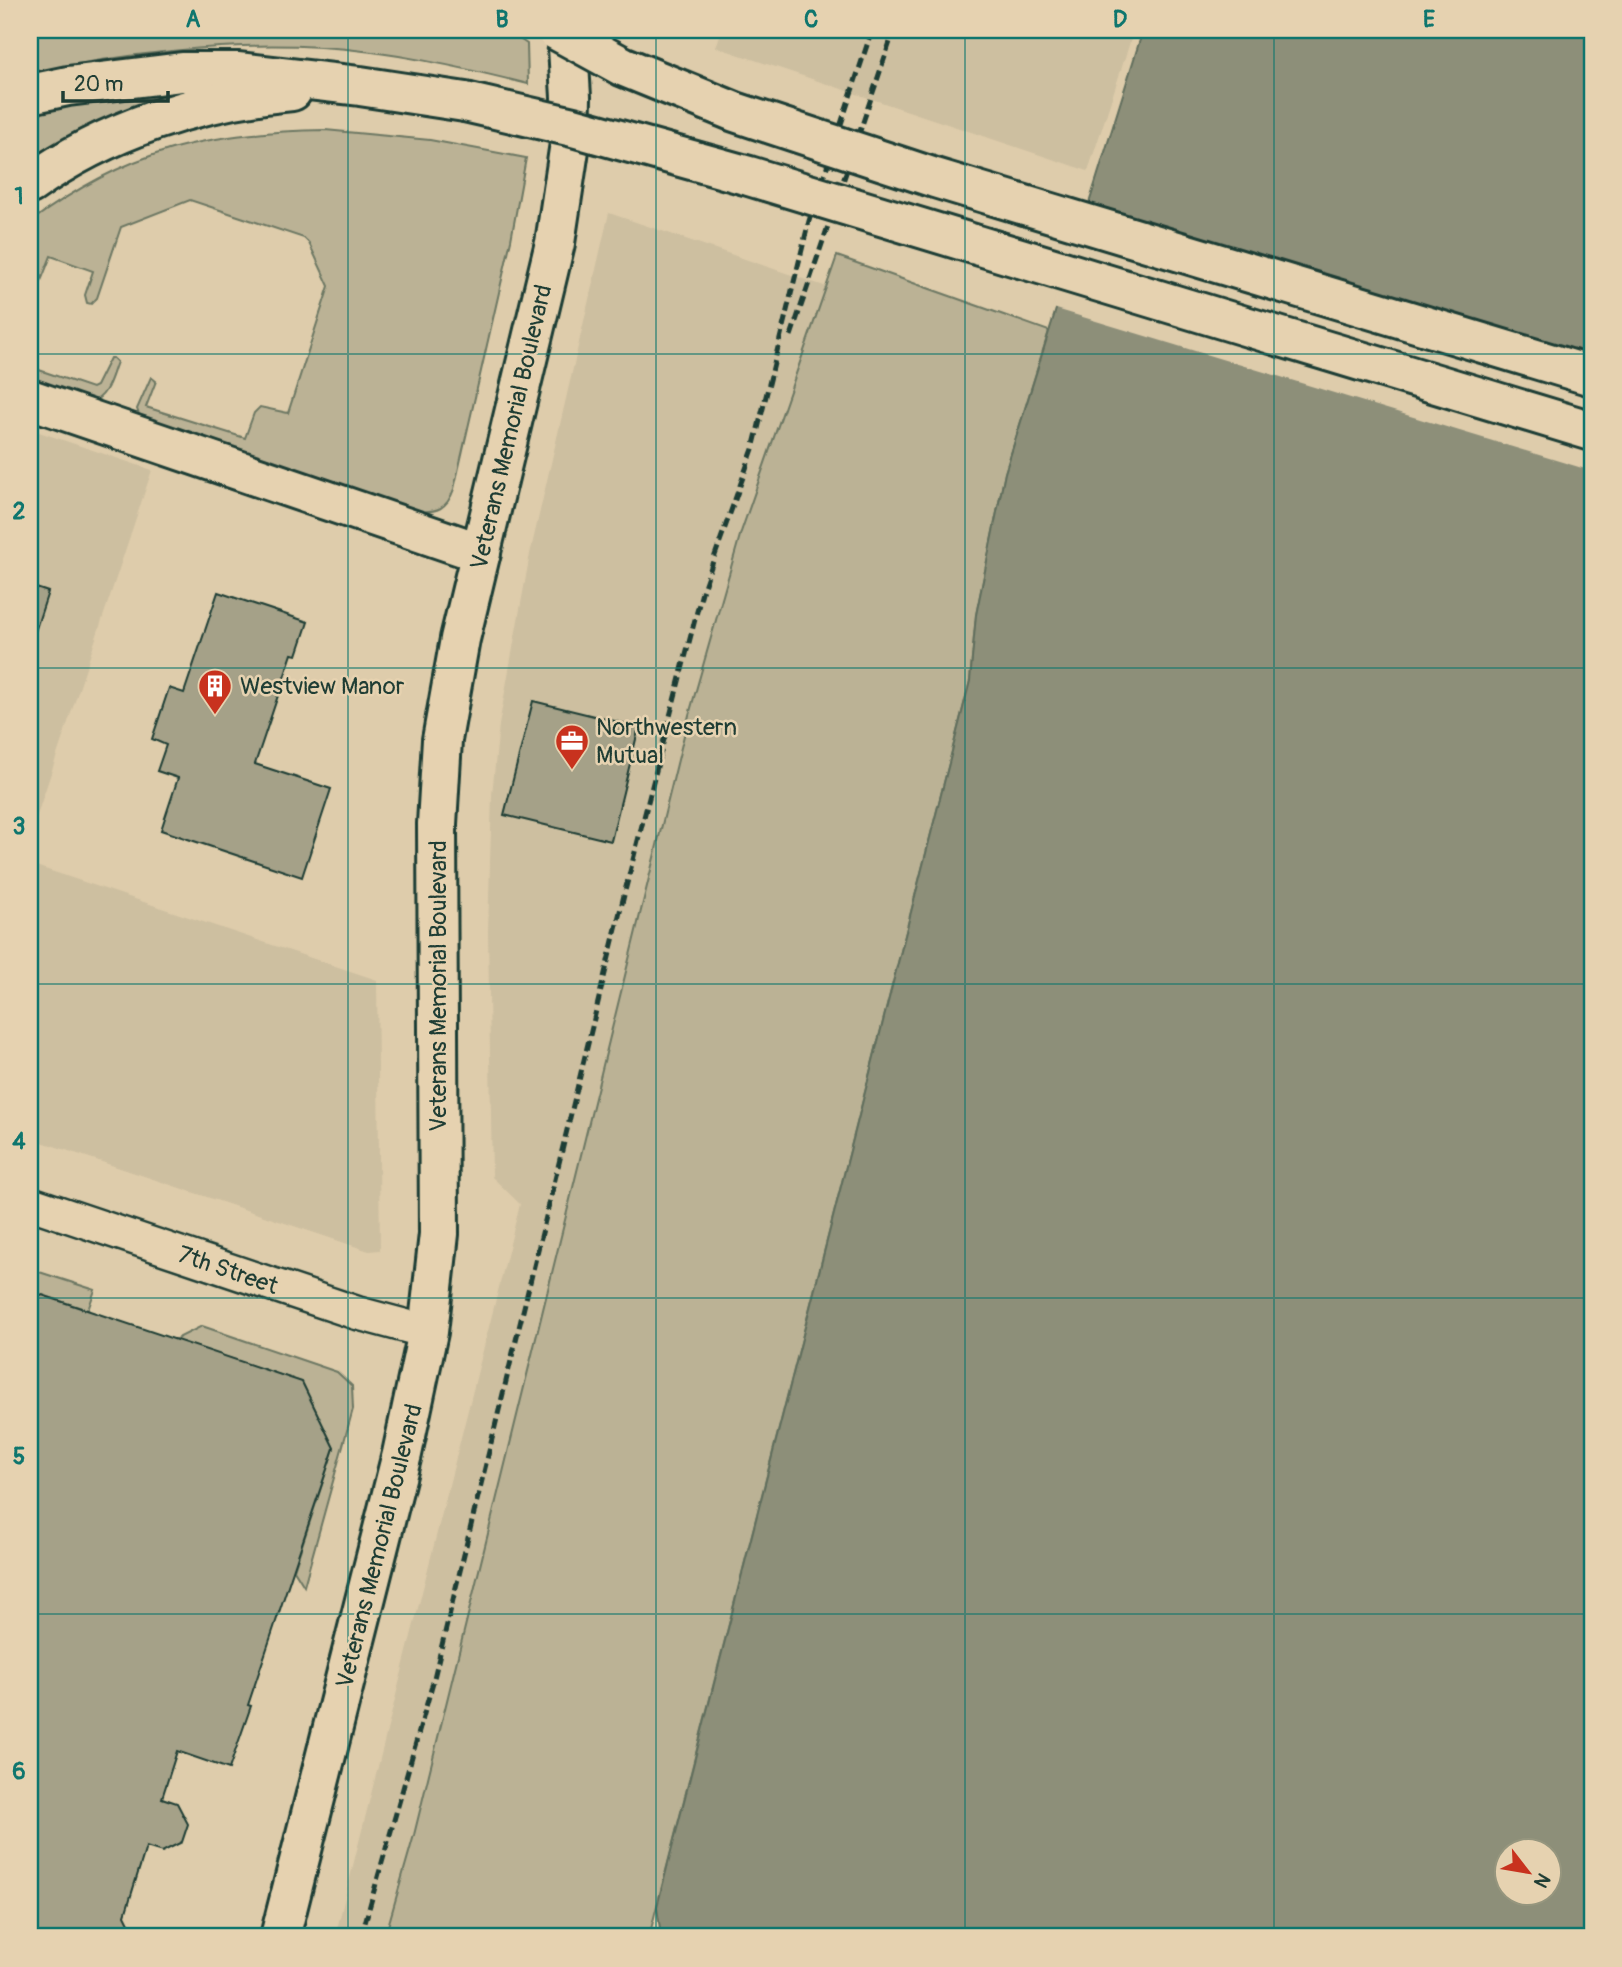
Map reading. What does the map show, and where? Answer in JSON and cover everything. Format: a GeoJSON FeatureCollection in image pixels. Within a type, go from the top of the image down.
{"type":"FeatureCollection","features":[{"type":"Feature","properties":{"kind":"main road"},"geometry":{"type":"LineString","coordinates":[[556,30],[622,66],[747,116],[935,178],[1592,376]]}},
{"type":"Feature","properties":{"kind":"main road","name":"Veterans Memorial Boulevard"},"geometry":{"type":"LineString","coordinates":[[280,1937],[402,1454],[435,1289],[439,1221],[439,769],[450,681],[555,243],[570,143],[571,97],[567,30]]}},
{"type":"Feature","properties":{"kind":"main road"},"geometry":{"type":"LineString","coordinates":[[30,94],[68,86],[182,72],[239,72],[466,102],[573,127],[749,176],[1592,430]]}},
{"type":"Feature","properties":{"kind":"main road"},"geometry":{"type":"LineString","coordinates":[[30,184],[66,160],[99,143],[168,116],[243,98],[287,91],[360,86]]}},
{"type":"Feature","properties":{"kind":"main road"},"geometry":{"type":"LineString","coordinates":[[30,400],[481,553]]}},
{"type":"Feature","properties":{"kind":"street","name":"7th Street"},"geometry":{"type":"LineString","coordinates":[[30,1203],[357,1313],[428,1332]]}},
{"type":"Feature","properties":{"kind":"shaded area"},"geometry":{"type":"Polygon","coordinates":[[[30,30],[506,30],[527,44],[528,84],[399,56],[346,49],[285,46],[174,51],[101,60],[30,73],[30,30]]]}},
{"type":"Feature","properties":{"kind":"shaded area"},"geometry":{"type":"Polygon","coordinates":[[[722,30],[1134,30],[1088,171],[716,47],[722,30]]]}},
{"type":"Feature","properties":{"kind":"shaded area"},"geometry":{"type":"Polygon","coordinates":[[[1143,30],[1592,30],[1592,1937],[661,1937],[657,1907],[970,681],[976,615],[1005,473],[1143,30]]]}},
{"type":"Feature","properties":{"kind":"shaded area"},"geometry":{"type":"Polygon","coordinates":[[[171,90],[172,100],[30,164],[30,111],[171,90]]]}},
{"type":"Feature","properties":{"kind":"shaded area"},"geometry":{"type":"Polygon","coordinates":[[[325,130],[430,140],[526,158],[511,240],[454,489],[448,501],[435,510],[416,511],[141,420],[137,409],[151,377],[156,381],[146,407],[245,438],[254,413],[260,407],[288,413],[329,286],[309,243],[304,238],[190,200],[121,227],[97,298],[91,304],[87,303],[85,295],[93,271],[51,256],[39,286],[30,285],[30,222],[100,178],[169,150],[205,141],[242,135],[325,130]]]}},
{"type":"Feature","properties":{"kind":"shaded area"},"geometry":{"type":"Polygon","coordinates":[[[609,213],[1031,356],[741,532],[689,715],[414,1835],[388,1929],[385,1937],[335,1937],[520,1204],[492,1177],[488,932],[492,795],[499,725],[530,554],[609,213]]]}},
{"type":"Feature","properties":{"kind":"shaded area"},"geometry":{"type":"Polygon","coordinates":[[[837,256],[1049,331],[1005,473],[976,615],[970,681],[649,1937],[385,1937],[414,1835],[689,715],[741,532],[837,256]]]}},
{"type":"Feature","properties":{"kind":"shaded area"},"geometry":{"type":"Polygon","coordinates":[[[110,358],[117,362],[108,386],[101,396],[91,402],[30,383],[30,367],[92,388],[96,386],[110,358]]]}},
{"type":"Feature","properties":{"kind":"shaded area"},"geometry":{"type":"Polygon","coordinates":[[[30,429],[152,470],[30,836],[30,429]]]}},
{"type":"Feature","properties":{"kind":"shaded area"},"geometry":{"type":"Polygon","coordinates":[[[30,864],[377,980],[380,1250],[369,1251],[30,1138],[30,864]]]}},
{"type":"Feature","properties":{"kind":"shaded area"},"geometry":{"type":"Polygon","coordinates":[[[30,1269],[95,1290],[88,1310],[30,1291],[30,1269]]]}},
{"type":"Feature","properties":{"kind":"shaded area"},"geometry":{"type":"Polygon","coordinates":[[[202,1326],[337,1372],[352,1386],[353,1409],[304,1586],[294,1570],[334,1448],[302,1382],[174,1340],[202,1326]]]}},
{"type":"Feature","properties":{"kind":"pier"},"geometry":{"type":"Polygon","coordinates":[[[1086,202],[1592,354],[1592,471],[1053,308],[1086,202]]]}},
{"type":"Feature","properties":{"kind":"building"},"geometry":{"type":"Polygon","coordinates":[[[30,586],[48,592],[30,647],[30,586]]]}},
{"type":"Feature","properties":{"kind":"building","name":"Westview Manor"},"geometry":{"type":"Polygon","coordinates":[[[218,592],[308,622],[297,655],[292,654],[255,764],[331,789],[302,877],[161,830],[178,778],[157,771],[166,745],[152,739],[169,688],[184,693],[218,592]]]}},
{"type":"Feature","properties":{"kind":"building","name":"Northwestern Mutual"},"geometry":{"type":"Polygon","coordinates":[[[533,701],[639,727],[611,841],[504,815],[533,701]]]}},
{"type":"Feature","properties":{"kind":"building"},"geometry":{"type":"Polygon","coordinates":[[[30,1291],[302,1382],[334,1448],[229,1769],[177,1751],[162,1798],[177,1803],[188,1824],[182,1842],[162,1852],[146,1847],[125,1915],[136,1937],[30,1937],[30,1291]]]}},
{"type":"Feature","properties":{"kind":"railway"},"geometry":{"type":"LineString","coordinates":[[361,1937],[433,1682],[625,891],[702,592],[753,449],[809,221],[872,30]]}},
{"type":"Feature","properties":{"kind":"railway"},"geometry":{"type":"LineString","coordinates":[[791,336],[894,30]]}},
{"type":"Feature","properties":{"kind":"place","name":"Westview Manor"},"geometry":{"type":"Point","coordinates":[215,716]}},
{"type":"Feature","properties":{"kind":"place","name":"Northwestern Mutual"},"geometry":{"type":"Point","coordinates":[572,771]}}]}
